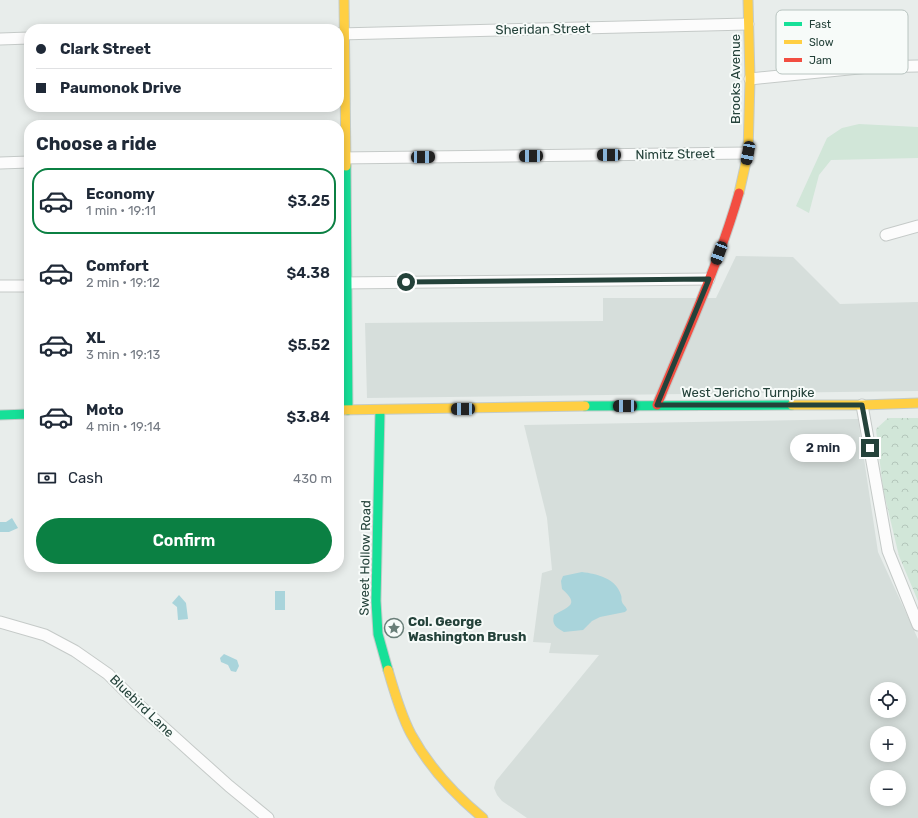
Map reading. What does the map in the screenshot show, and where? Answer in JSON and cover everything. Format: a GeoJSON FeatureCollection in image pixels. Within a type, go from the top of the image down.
{"type":"FeatureCollection","features":[{"type":"Feature","properties":{"kind":"street"},"geometry":{"type":"LineString","coordinates":[[343,24],[344,0]]}},
{"type":"Feature","properties":{"kind":"street","name":"Brooks Avenue"},"geometry":{"type":"LineString","coordinates":[[657,405],[709,279],[733,214],[743,180],[748,153],[750,80],[748,0]]}},
{"type":"Feature","properties":{"kind":"street","name":"Sheridan Street"},"geometry":{"type":"LineString","coordinates":[[344,34],[748,24]]}},
{"type":"Feature","properties":{"kind":"street"},"geometry":{"type":"LineString","coordinates":[[0,38],[24,38]]}},
{"type":"Feature","properties":{"kind":"street"},"geometry":{"type":"LineString","coordinates":[[908,66],[918,66]]}},
{"type":"Feature","properties":{"kind":"street"},"geometry":{"type":"LineString","coordinates":[[750,80],[802,74]]}},
{"type":"Feature","properties":{"kind":"street","name":"Nimitz Street"},"geometry":{"type":"LineString","coordinates":[[344,158],[748,153]]}},
{"type":"Feature","properties":{"kind":"street"},"geometry":{"type":"LineString","coordinates":[[0,163],[24,162]]}},
{"type":"Feature","properties":{"kind":"street"},"geometry":{"type":"LineString","coordinates":[[886,235],[918,226]]}},
{"type":"Feature","properties":{"kind":"street"},"geometry":{"type":"LineString","coordinates":[[344,283],[709,279]]}},
{"type":"Feature","properties":{"kind":"street"},"geometry":{"type":"LineString","coordinates":[[0,286],[24,286]]}},
{"type":"Feature","properties":{"kind":"street","name":"West Jericho Turnpike"},"geometry":{"type":"LineString","coordinates":[[344,410],[657,405],[862,405],[918,403]]}},
{"type":"Feature","properties":{"kind":"street"},"geometry":{"type":"LineString","coordinates":[[862,405],[888,550],[918,625]]}},
{"type":"Feature","properties":{"kind":"street","name":"Sweet Hollow Road"},"geometry":{"type":"LineString","coordinates":[[380,410],[380,495],[376,602],[378,634],[394,691],[411,734],[437,773],[464,803],[483,818]]}},
{"type":"Feature","properties":{"kind":"street"},"geometry":{"type":"LineString","coordinates":[[0,415],[24,414]]}},
{"type":"Feature","properties":{"kind":"street","name":"Bluebird Lane"},"geometry":{"type":"LineString","coordinates":[[0,622],[45,635],[75,651],[108,674],[196,757],[268,818]]}},
{"type":"Feature","properties":{"kind":"shaded area"},"geometry":{"type":"Polygon","coordinates":[[[736,256],[793,257],[840,304],[918,302],[918,391],[367,398],[365,323],[603,321],[603,298],[716,298],[736,256]]]}},
{"type":"Feature","properties":{"kind":"shaded area"},"geometry":{"type":"Polygon","coordinates":[[[858,419],[878,552],[918,639],[918,818],[527,818],[502,801],[494,788],[496,781],[599,655],[549,653],[551,643],[533,642],[542,573],[552,570],[547,518],[524,425],[858,419]]]}},
{"type":"Feature","properties":{"kind":"green space"},"geometry":{"type":"Polygon","coordinates":[[[859,124],[918,127],[918,158],[831,160],[819,175],[809,213],[796,206],[827,138],[842,128],[859,124]]]}},
{"type":"Feature","properties":{"kind":"green space"},"geometry":{"type":"Polygon","coordinates":[[[888,418],[918,418],[918,601],[899,556],[883,489],[876,429],[888,418]]]}},
{"type":"Feature","properties":{"kind":"water"},"geometry":{"type":"Polygon","coordinates":[[[12,518],[18,528],[9,532],[0,532],[0,522],[6,522],[12,518]]]}},
{"type":"Feature","properties":{"kind":"water"},"geometry":{"type":"Polygon","coordinates":[[[582,572],[600,576],[615,585],[619,589],[622,602],[627,610],[625,612],[600,617],[592,621],[583,630],[564,632],[557,628],[553,621],[554,615],[568,607],[571,602],[567,594],[562,589],[561,581],[563,576],[582,572]]]}},
{"type":"Feature","properties":{"kind":"water"},"geometry":{"type":"Polygon","coordinates":[[[275,591],[285,591],[285,610],[275,610],[275,591]]]}},
{"type":"Feature","properties":{"kind":"water"},"geometry":{"type":"Polygon","coordinates":[[[179,595],[186,603],[188,619],[178,620],[177,607],[172,603],[179,595]]]}},
{"type":"Feature","properties":{"kind":"water"},"geometry":{"type":"Polygon","coordinates":[[[224,654],[237,660],[239,666],[236,672],[231,671],[228,665],[221,662],[220,658],[224,654]]]}},
{"type":"Feature","properties":{"kind":"traffic: fast"},"geometry":{"type":"LineString","coordinates":[[346,166],[348,410]]}},
{"type":"Feature","properties":{"kind":"traffic: fast"},"geometry":{"type":"LineString","coordinates":[[585,406],[792,405]]}},
{"type":"Feature","properties":{"kind":"traffic: fast"},"geometry":{"type":"LineString","coordinates":[[380,410],[376,601],[378,634],[388,670]]}},
{"type":"Feature","properties":{"kind":"traffic: fast"},"geometry":{"type":"LineString","coordinates":[[0,415],[24,414]]}},
{"type":"Feature","properties":{"kind":"traffic: slow"},"geometry":{"type":"LineString","coordinates":[[344,0],[346,166]]}},
{"type":"Feature","properties":{"kind":"traffic: slow"},"geometry":{"type":"LineString","coordinates":[[739,193],[748,153],[750,79],[748,0]]}},
{"type":"Feature","properties":{"kind":"traffic: slow"},"geometry":{"type":"LineString","coordinates":[[792,405],[918,403]]}},
{"type":"Feature","properties":{"kind":"traffic: slow"},"geometry":{"type":"LineString","coordinates":[[344,410],[585,406]]}},
{"type":"Feature","properties":{"kind":"traffic: slow"},"geometry":{"type":"LineString","coordinates":[[388,670],[404,719],[418,746],[443,780],[462,800],[483,818]]}},
{"type":"Feature","properties":{"kind":"traffic: jam"},"geometry":{"type":"LineString","coordinates":[[657,405],[711,274],[731,220],[739,193]]}},
{"type":"Feature","properties":{"kind":"place","name":"Col. George Washington Brush"},"geometry":{"type":"Point","coordinates":[394,628]}},
{"type":"Feature","properties":{"kind":"route"},"geometry":{"type":"LineString","coordinates":[[406,282],[709,279],[657,405],[862,405],[870,448]]}}]}
